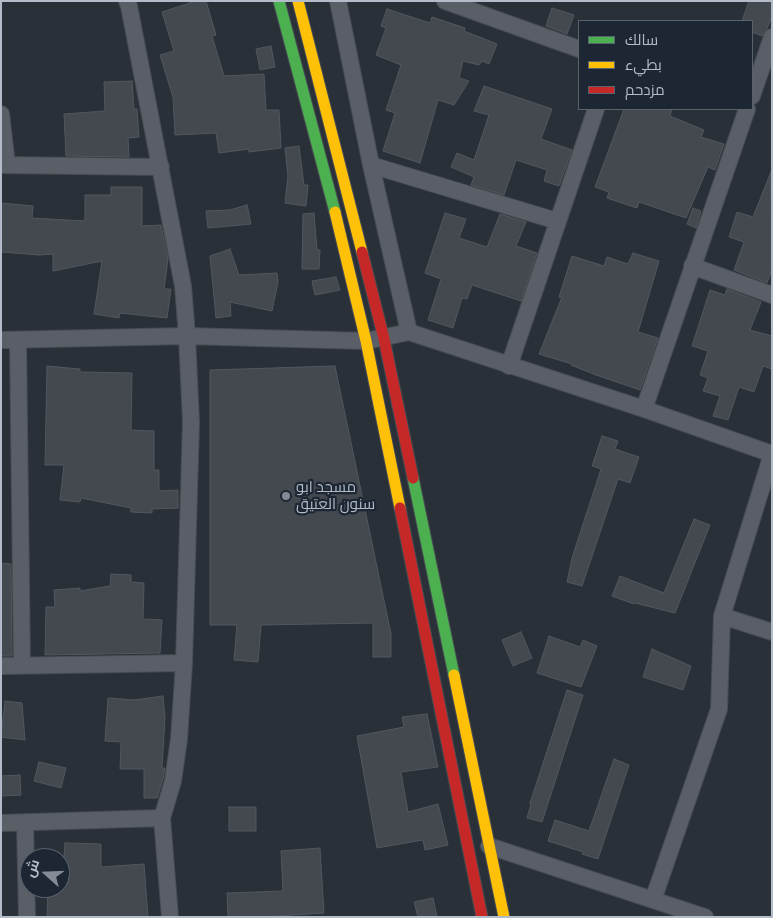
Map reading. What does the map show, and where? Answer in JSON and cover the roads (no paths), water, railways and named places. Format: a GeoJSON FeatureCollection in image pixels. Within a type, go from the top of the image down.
{"type":"FeatureCollection","features":[{"type":"Feature","properties":{"kind":"street"},"geometry":{"type":"LineString","coordinates":[[279,1],[322,160],[366,342],[482,917]]}},
{"type":"Feature","properties":{"kind":"street"},"geometry":{"type":"LineString","coordinates":[[298,1],[384,339],[504,917]]}},
{"type":"Feature","properties":{"kind":"street"},"geometry":{"type":"LineString","coordinates":[[338,1],[371,165],[409,332]]}},
{"type":"Feature","properties":{"kind":"street"},"geometry":{"type":"LineString","coordinates":[[445,1],[578,49]]}},
{"type":"Feature","properties":{"kind":"street"},"geometry":{"type":"LineString","coordinates":[[132,3],[184,286],[187,336],[190,422],[184,663],[179,739],[173,781],[162,818],[170,917]]}},
{"type":"Feature","properties":{"kind":"street"},"geometry":{"type":"LineString","coordinates":[[753,93],[772,37]]}},
{"type":"Feature","properties":{"kind":"street"},"geometry":{"type":"LineString","coordinates":[[509,366],[596,110]]}},
{"type":"Feature","properties":{"kind":"street"},"geometry":{"type":"LineString","coordinates":[[644,409],[747,110]]}},
{"type":"Feature","properties":{"kind":"street"},"geometry":{"type":"LineString","coordinates":[[1,114],[4,165],[161,167]]}},
{"type":"Feature","properties":{"kind":"street"},"geometry":{"type":"LineString","coordinates":[[371,165],[557,221]]}},
{"type":"Feature","properties":{"kind":"street"},"geometry":{"type":"LineString","coordinates":[[692,266],[772,294]]}},
{"type":"Feature","properties":{"kind":"street"},"geometry":{"type":"LineString","coordinates":[[1,340],[187,336],[366,342],[409,332],[644,409],[772,454],[722,616],[719,709],[653,900]]}},
{"type":"Feature","properties":{"kind":"street"},"geometry":{"type":"LineString","coordinates":[[18,340],[22,666]]}},
{"type":"Feature","properties":{"kind":"street"},"geometry":{"type":"LineString","coordinates":[[722,616],[772,632]]}},
{"type":"Feature","properties":{"kind":"street"},"geometry":{"type":"LineString","coordinates":[[1,666],[184,663]]}},
{"type":"Feature","properties":{"kind":"street"},"geometry":{"type":"LineString","coordinates":[[1,823],[162,818]]}},
{"type":"Feature","properties":{"kind":"street"},"geometry":{"type":"LineString","coordinates":[[25,823],[27,917]]}},
{"type":"Feature","properties":{"kind":"street"},"geometry":{"type":"LineString","coordinates":[[489,846],[653,900],[686,914],[705,917]]}},
{"type":"Feature","properties":{"kind":"place","name":"مسجد ابو سنون العتيق"},"geometry":{"type":"Point","coordinates":[286,496]}}]}
